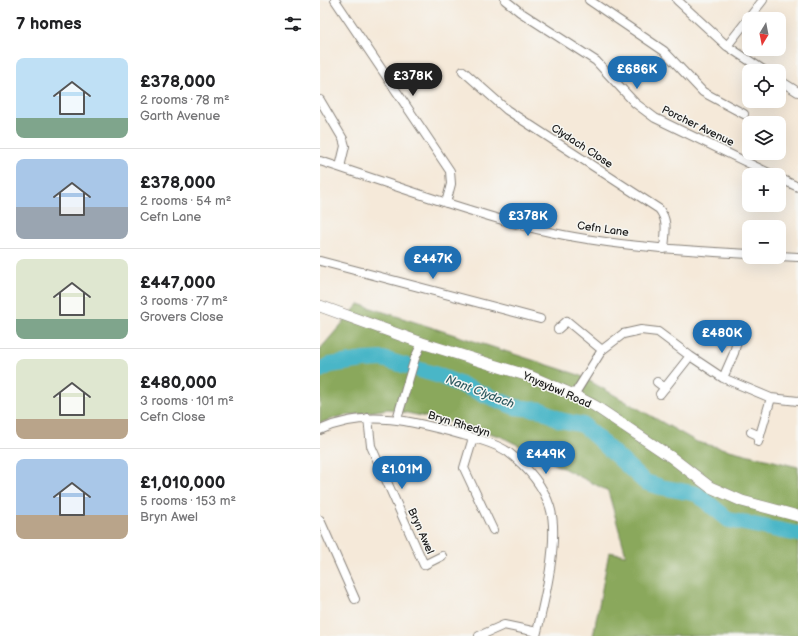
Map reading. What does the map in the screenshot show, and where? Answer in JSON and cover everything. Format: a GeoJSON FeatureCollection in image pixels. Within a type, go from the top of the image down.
{"type":"FeatureCollection","features":[{"type":"Feature","properties":{"kind":"main road","name":"Ynysybwl Road"},"geometry":{"type":"LineString","coordinates":[[320,306],[422,343],[532,377],[574,395],[595,406],[671,457],[710,487],[742,501],[798,516]]}},
{"type":"Feature","properties":{"kind":"street"},"geometry":{"type":"LineString","coordinates":[[335,0],[450,171],[451,184],[446,203]]}},
{"type":"Feature","properties":{"kind":"street","name":"Porcher Avenue"},"geometry":{"type":"LineString","coordinates":[[505,0],[520,12],[596,61],[635,103],[655,118],[759,168]]}},
{"type":"Feature","properties":{"kind":"street"},"geometry":{"type":"LineString","coordinates":[[589,0],[664,51],[703,92],[744,114]]}},
{"type":"Feature","properties":{"kind":"street"},"geometry":{"type":"LineString","coordinates":[[677,0],[727,46],[754,64]]}},
{"type":"Feature","properties":{"kind":"street"},"geometry":{"type":"LineString","coordinates":[[727,46],[763,0]]}},
{"type":"Feature","properties":{"kind":"street","name":"Clydach Close"},"geometry":{"type":"LineString","coordinates":[[463,71],[507,110],[659,208],[664,215],[666,222],[664,249]]}},
{"type":"Feature","properties":{"kind":"street"},"geometry":{"type":"LineString","coordinates":[[786,84],[798,92]]}},
{"type":"Feature","properties":{"kind":"street"},"geometry":{"type":"LineString","coordinates":[[320,100],[343,139],[345,146],[340,167]]}},
{"type":"Feature","properties":{"kind":"street","name":"Cefn Lane"},"geometry":{"type":"LineString","coordinates":[[320,161],[446,203],[525,226],[569,235],[664,249],[742,254]]}},
{"type":"Feature","properties":{"kind":"street"},"geometry":{"type":"LineString","coordinates":[[786,181],[798,187]]}},
{"type":"Feature","properties":{"kind":"street"},"geometry":{"type":"LineString","coordinates":[[786,256],[798,257]]}},
{"type":"Feature","properties":{"kind":"street"},"geometry":{"type":"LineString","coordinates":[[320,260],[540,319]]}},
{"type":"Feature","properties":{"kind":"street"},"geometry":{"type":"LineString","coordinates":[[558,329],[567,321],[602,350]]}},
{"type":"Feature","properties":{"kind":"street"},"geometry":{"type":"LineString","coordinates":[[723,378],[734,353],[740,330],[727,326]]}},
{"type":"Feature","properties":{"kind":"street"},"geometry":{"type":"LineString","coordinates":[[574,395],[602,350],[623,334],[641,330],[658,332],[723,378],[771,398],[798,401]]}},
{"type":"Feature","properties":{"kind":"street"},"geometry":{"type":"LineString","coordinates":[[397,419],[415,358],[422,343]]}},
{"type":"Feature","properties":{"kind":"street"},"geometry":{"type":"LineString","coordinates":[[657,382],[662,391],[690,356]]}},
{"type":"Feature","properties":{"kind":"street"},"geometry":{"type":"LineString","coordinates":[[751,432],[759,439],[771,398]]}},
{"type":"Feature","properties":{"kind":"street","name":"Bryn Rhedyn"},"geometry":{"type":"LineString","coordinates":[[320,430],[344,421],[368,418],[397,419],[473,438],[507,451],[537,480],[550,508],[554,540],[537,634]]}},
{"type":"Feature","properties":{"kind":"street","name":"Bryn Awel"},"geometry":{"type":"LineString","coordinates":[[368,418],[371,446],[424,565],[442,556]]}},
{"type":"Feature","properties":{"kind":"street"},"geometry":{"type":"LineString","coordinates":[[473,438],[464,468],[493,530]]}},
{"type":"Feature","properties":{"kind":"street"},"geometry":{"type":"LineString","coordinates":[[320,520],[356,599]]}},
{"type":"Feature","properties":{"kind":"street"},"geometry":{"type":"LineString","coordinates":[[479,636],[504,625],[537,634]]}},
{"type":"Feature","properties":{"kind":"green space"},"geometry":{"type":"Polygon","coordinates":[[[359,304],[579,375],[697,442],[798,467],[798,636],[593,636],[609,552],[626,555],[608,491],[502,437],[464,425],[388,409],[339,417],[320,423],[320,349],[359,304]]]}},
{"type":"Feature","properties":{"kind":"waterway","name":"Nant Clydach"},"geometry":{"type":"LineString","coordinates":[[320,370],[330,365],[383,359],[437,375],[515,407],[542,410],[560,420],[583,425],[645,482],[661,487],[697,494],[729,520],[798,534]]}}]}
